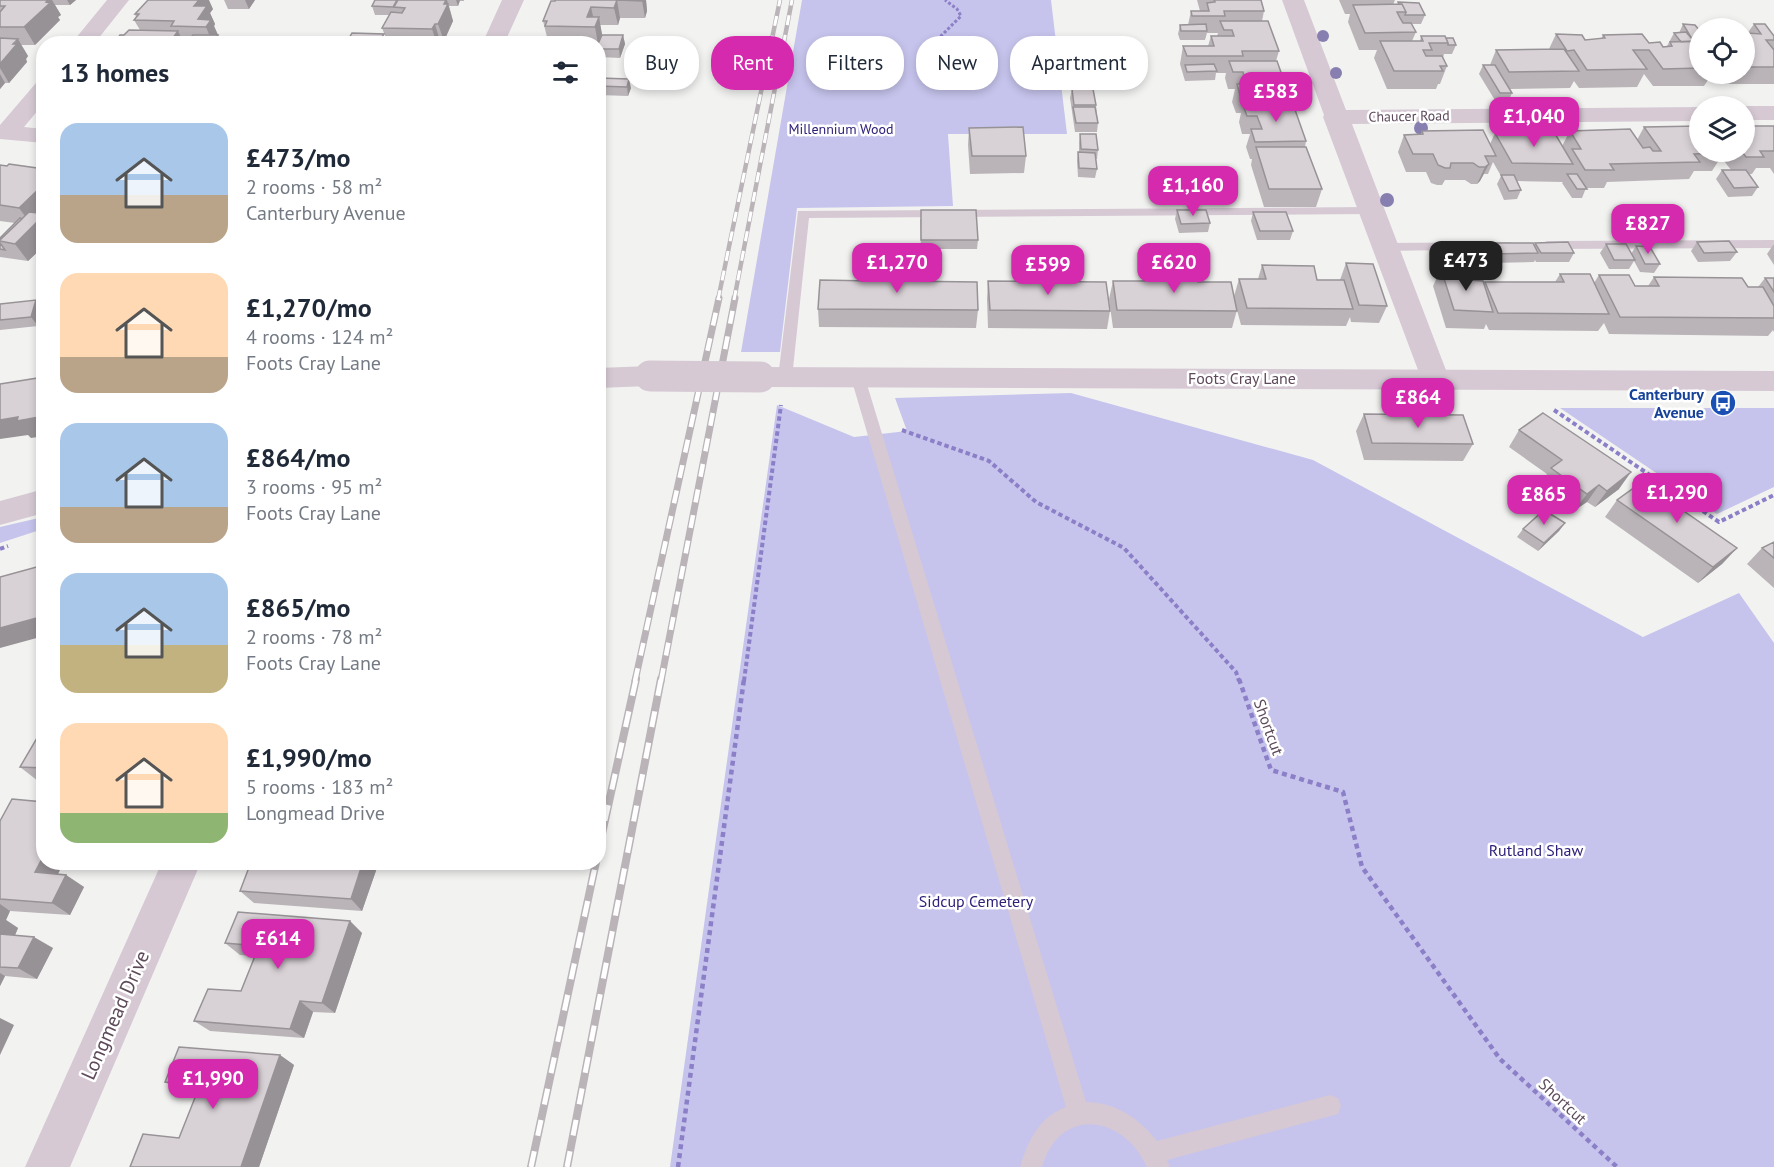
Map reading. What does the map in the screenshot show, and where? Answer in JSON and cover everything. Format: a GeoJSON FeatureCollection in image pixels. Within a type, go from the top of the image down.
{"type":"FeatureCollection","features":[{"type":"Feature","properties":{"kind":"street"},"geometry":{"type":"LineString","coordinates":[[89,36],[118,0]]}},
{"type":"Feature","properties":{"kind":"street"},"geometry":{"type":"LineString","coordinates":[[497,36],[513,0]]}},
{"type":"Feature","properties":{"kind":"street"},"geometry":{"type":"LineString","coordinates":[[1293,0],[1335,117],[1435,378]]}},
{"type":"Feature","properties":{"kind":"street"},"geometry":{"type":"LineString","coordinates":[[3,132],[36,97]]}},
{"type":"Feature","properties":{"kind":"street"},"geometry":{"type":"LineString","coordinates":[[1755,113],[1774,113]]}},
{"type":"Feature","properties":{"kind":"street","name":"Chaucer Road"},"geometry":{"type":"LineString","coordinates":[[1335,117],[1689,114]]}},
{"type":"Feature","properties":{"kind":"street"},"geometry":{"type":"LineString","coordinates":[[3,132],[36,135]]}},
{"type":"Feature","properties":{"kind":"street","name":"Foots Cray Lane"},"geometry":{"type":"LineString","coordinates":[[606,378],[1435,378],[1774,381]]}},
{"type":"Feature","properties":{"kind":"street"},"geometry":{"type":"LineString","coordinates":[[0,513],[36,503]]}},
{"type":"Feature","properties":{"kind":"street","name":"Longmead Drive"},"geometry":{"type":"LineString","coordinates":[[47,1167],[178,870]]}},
{"type":"Feature","properties":{"kind":"lane"},"geometry":{"type":"LineString","coordinates":[[772,378],[803,214],[1371,211]]}},
{"type":"Feature","properties":{"kind":"lane"},"geometry":{"type":"LineString","coordinates":[[1384,247],[1774,243]]}},
{"type":"Feature","properties":{"kind":"lane"},"geometry":{"type":"LineString","coordinates":[[858,378],[1079,1115]]}},
{"type":"Feature","properties":{"kind":"lane"},"geometry":{"type":"LineString","coordinates":[[1031,1167],[1038,1146],[1050,1129],[1068,1117],[1088,1113],[1109,1116],[1129,1125],[1146,1142],[1155,1160],[1330,1106]]}},
{"type":"Feature","properties":{"kind":"path"},"geometry":{"type":"LineString","coordinates":[[939,36],[958,24],[961,16],[957,9],[945,0]]}},
{"type":"Feature","properties":{"kind":"path"},"geometry":{"type":"LineString","coordinates":[[678,1167],[772,378]]}},
{"type":"Feature","properties":{"kind":"path"},"geometry":{"type":"LineString","coordinates":[[1508,379],[1719,522],[1774,495]]}},
{"type":"Feature","properties":{"kind":"path","name":"Shortcut"},"geometry":{"type":"LineString","coordinates":[[871,420],[989,461],[1036,502],[1124,548],[1236,672],[1271,770],[1343,792],[1362,867],[1500,1059],[1617,1167]]}},
{"type":"Feature","properties":{"kind":"green space","name":"Millennium Wood"},"geometry":{"type":"Polygon","coordinates":[[[802,0],[1051,0],[1055,36],[1010,36],[1010,90],[1062,90],[1067,134],[948,134],[953,206],[797,208],[780,352],[741,352],[786,90],[794,90],[794,46],[802,0]]]}},
{"type":"Feature","properties":{"kind":"green space"},"geometry":{"type":"Polygon","coordinates":[[[1071,393],[1313,460],[1643,637],[1739,593],[1774,643],[1774,1167],[670,1167],[777,405],[854,437],[907,431],[895,398],[1071,393]]]}},
{"type":"Feature","properties":{"kind":"green space"},"geometry":{"type":"Polygon","coordinates":[[[1560,408],[1774,408],[1774,487],[1717,514],[1560,408]]]}},
{"type":"Feature","properties":{"kind":"green space"},"geometry":{"type":"Polygon","coordinates":[[[36,519],[36,531],[0,543],[0,527],[36,519]]]}},
{"type":"Feature","properties":{"kind":"building"},"geometry":{"type":"Polygon","coordinates":[[[0,0],[48,0],[46,2],[50,3],[24,27],[0,27],[0,12],[5,6],[0,6],[0,0]]]}},
{"type":"Feature","properties":{"kind":"building"},"geometry":{"type":"Polygon","coordinates":[[[148,0],[199,0],[194,6],[207,6],[198,19],[211,20],[206,27],[171,26],[174,21],[134,20],[139,14],[135,14],[148,0]]]}},
{"type":"Feature","properties":{"kind":"building"},"geometry":{"type":"Polygon","coordinates":[[[375,0],[397,0],[393,7],[372,6],[375,0]]]}},
{"type":"Feature","properties":{"kind":"building"},"geometry":{"type":"Polygon","coordinates":[[[398,0],[446,0],[444,4],[448,4],[438,24],[435,24],[432,29],[382,28],[391,12],[402,13],[405,8],[394,7],[398,0]]]}},
{"type":"Feature","properties":{"kind":"building"},"geometry":{"type":"Polygon","coordinates":[[[617,0],[614,8],[591,7],[587,17],[599,17],[595,27],[545,26],[547,21],[543,21],[551,1],[617,0]]]}},
{"type":"Feature","properties":{"kind":"building"},"geometry":{"type":"Polygon","coordinates":[[[1214,0],[1261,0],[1264,11],[1224,11],[1225,16],[1192,16],[1191,11],[1209,11],[1207,3],[1215,2],[1214,0]]]}},
{"type":"Feature","properties":{"kind":"building"},"geometry":{"type":"Polygon","coordinates":[[[1398,2],[1419,3],[1425,15],[1405,15],[1402,4],[1398,2]]]}},
{"type":"Feature","properties":{"kind":"building"},"geometry":{"type":"Polygon","coordinates":[[[1402,4],[1406,12],[1397,12],[1400,18],[1403,23],[1411,23],[1416,32],[1365,33],[1353,5],[1402,4]]]}},
{"type":"Feature","properties":{"kind":"building"},"geometry":{"type":"Polygon","coordinates":[[[1220,21],[1268,21],[1279,51],[1242,51],[1243,56],[1187,56],[1183,46],[1214,46],[1211,36],[1234,36],[1232,30],[1224,30],[1220,21]]]}},
{"type":"Feature","properties":{"kind":"building"},"geometry":{"type":"Polygon","coordinates":[[[1206,24],[1207,31],[1181,31],[1180,25],[1206,24]]]}},
{"type":"Feature","properties":{"kind":"building"},"geometry":{"type":"Polygon","coordinates":[[[1683,24],[1689,24],[1689,34],[1683,24]]]}},
{"type":"Feature","properties":{"kind":"building"},"geometry":{"type":"Polygon","coordinates":[[[1755,24],[1765,24],[1774,36],[1774,40],[1766,40],[1774,50],[1774,67],[1755,67],[1755,34],[1761,34],[1755,24]]]}},
{"type":"Feature","properties":{"kind":"building"},"geometry":{"type":"Polygon","coordinates":[[[129,30],[178,31],[174,36],[119,36],[129,30]]]}},
{"type":"Feature","properties":{"kind":"building"},"geometry":{"type":"Polygon","coordinates":[[[1686,32],[1689,36],[1689,42],[1681,42],[1674,33],[1686,32]]]}},
{"type":"Feature","properties":{"kind":"building"},"geometry":{"type":"Polygon","coordinates":[[[352,33],[384,34],[382,36],[350,36],[352,33]]]}},
{"type":"Feature","properties":{"kind":"building"},"geometry":{"type":"Polygon","coordinates":[[[1556,34],[1582,35],[1585,40],[1605,38],[1603,35],[1642,34],[1649,43],[1660,42],[1663,47],[1672,46],[1670,42],[1689,41],[1689,68],[1663,69],[1649,50],[1633,50],[1647,69],[1587,70],[1574,50],[1567,51],[1556,34]]]}},
{"type":"Feature","properties":{"kind":"building"},"geometry":{"type":"Polygon","coordinates":[[[193,35],[218,35],[217,36],[193,35]]]}},
{"type":"Feature","properties":{"kind":"building"},"geometry":{"type":"Polygon","coordinates":[[[623,35],[619,49],[606,49],[606,36],[602,36],[623,35]]]}},
{"type":"Feature","properties":{"kind":"building"},"geometry":{"type":"Polygon","coordinates":[[[1421,36],[1445,36],[1448,43],[1429,43],[1432,50],[1423,50],[1426,56],[1442,56],[1447,66],[1440,66],[1443,71],[1394,71],[1380,41],[1423,41],[1421,36]]]}},
{"type":"Feature","properties":{"kind":"building"},"geometry":{"type":"Polygon","coordinates":[[[0,38],[18,39],[13,44],[17,44],[0,64],[0,38]]]}},
{"type":"Feature","properties":{"kind":"building"},"geometry":{"type":"Polygon","coordinates":[[[1446,38],[1453,38],[1456,45],[1448,45],[1446,38]]]}},
{"type":"Feature","properties":{"kind":"building"},"geometry":{"type":"Polygon","coordinates":[[[1564,49],[1579,71],[1509,72],[1496,50],[1564,49]]]}},
{"type":"Feature","properties":{"kind":"building"},"geometry":{"type":"Polygon","coordinates":[[[1229,61],[1277,61],[1289,95],[1240,95],[1237,84],[1246,84],[1243,72],[1233,72],[1229,61]]]}},
{"type":"Feature","properties":{"kind":"building"},"geometry":{"type":"Polygon","coordinates":[[[1214,64],[1217,71],[1187,72],[1185,65],[1214,64]]]}},
{"type":"Feature","properties":{"kind":"building"},"geometry":{"type":"Polygon","coordinates":[[[1483,65],[1495,65],[1512,93],[1500,93],[1483,65]]]}},
{"type":"Feature","properties":{"kind":"building"},"geometry":{"type":"Polygon","coordinates":[[[606,78],[624,79],[624,87],[606,86],[606,78]]]}},
{"type":"Feature","properties":{"kind":"building"},"geometry":{"type":"Polygon","coordinates":[[[1072,90],[1093,90],[1096,105],[1074,105],[1072,90]]]}},
{"type":"Feature","properties":{"kind":"building"},"geometry":{"type":"Polygon","coordinates":[[[1293,104],[1306,141],[1255,142],[1251,129],[1262,129],[1257,116],[1247,116],[1243,105],[1293,104]]]}},
{"type":"Feature","properties":{"kind":"building"},"geometry":{"type":"Polygon","coordinates":[[[1073,107],[1095,107],[1098,123],[1076,123],[1073,107]]]}},
{"type":"Feature","properties":{"kind":"building"},"geometry":{"type":"Polygon","coordinates":[[[1689,126],[1689,162],[1700,162],[1610,164],[1614,170],[1585,170],[1572,149],[1581,149],[1570,131],[1630,129],[1643,148],[1650,147],[1653,151],[1661,151],[1644,127],[1689,126]]]}},
{"type":"Feature","properties":{"kind":"building"},"geometry":{"type":"Polygon","coordinates":[[[1755,126],[1774,126],[1774,151],[1760,151],[1764,157],[1755,157],[1755,126]]]}},
{"type":"Feature","properties":{"kind":"building"},"geometry":{"type":"Polygon","coordinates":[[[1023,127],[1026,156],[972,156],[969,128],[1023,127]]]}},
{"type":"Feature","properties":{"kind":"building"},"geometry":{"type":"Polygon","coordinates":[[[1483,130],[1496,156],[1485,156],[1489,164],[1485,167],[1479,167],[1473,163],[1451,163],[1450,168],[1445,168],[1438,165],[1433,154],[1413,154],[1404,135],[1423,134],[1422,131],[1483,130]]]}},
{"type":"Feature","properties":{"kind":"building"},"geometry":{"type":"Polygon","coordinates":[[[1554,132],[1573,164],[1512,163],[1495,133],[1554,132]]]}},
{"type":"Feature","properties":{"kind":"building"},"geometry":{"type":"Polygon","coordinates":[[[1080,134],[1096,134],[1098,150],[1081,149],[1080,134]]]}},
{"type":"Feature","properties":{"kind":"building"},"geometry":{"type":"Polygon","coordinates":[[[1256,147],[1306,147],[1322,189],[1269,189],[1256,147]]]}},
{"type":"Feature","properties":{"kind":"building"},"geometry":{"type":"Polygon","coordinates":[[[1078,152],[1095,153],[1097,169],[1079,168],[1078,152]]]}},
{"type":"Feature","properties":{"kind":"building"},"geometry":{"type":"Polygon","coordinates":[[[9,164],[36,168],[36,192],[19,208],[0,205],[0,165],[9,164]]]}},
{"type":"Feature","properties":{"kind":"building"},"geometry":{"type":"Polygon","coordinates":[[[1722,170],[1746,170],[1758,187],[1734,188],[1722,170]]]}},
{"type":"Feature","properties":{"kind":"building"},"geometry":{"type":"Polygon","coordinates":[[[1567,174],[1577,174],[1587,189],[1577,189],[1567,174]]]}},
{"type":"Feature","properties":{"kind":"building"},"geometry":{"type":"Polygon","coordinates":[[[1501,175],[1514,175],[1521,190],[1509,191],[1501,175]]]}},
{"type":"Feature","properties":{"kind":"building"},"geometry":{"type":"Polygon","coordinates":[[[921,210],[976,210],[978,240],[921,240],[921,210]]]}},
{"type":"Feature","properties":{"kind":"building"},"geometry":{"type":"Polygon","coordinates":[[[1177,210],[1206,210],[1210,223],[1181,224],[1177,210]]]}},
{"type":"Feature","properties":{"kind":"building"},"geometry":{"type":"Polygon","coordinates":[[[29,212],[36,213],[36,223],[15,244],[0,241],[0,240],[29,212]]]}},
{"type":"Feature","properties":{"kind":"building"},"geometry":{"type":"Polygon","coordinates":[[[1253,212],[1286,212],[1293,231],[1260,231],[1253,212]]]}},
{"type":"Feature","properties":{"kind":"building"},"geometry":{"type":"Polygon","coordinates":[[[20,218],[22,219],[0,240],[0,238],[20,218]]]}},
{"type":"Feature","properties":{"kind":"building"},"geometry":{"type":"Polygon","coordinates":[[[1729,241],[1737,252],[1704,253],[1697,242],[1729,241]]]}},
{"type":"Feature","properties":{"kind":"building"},"geometry":{"type":"Polygon","coordinates":[[[1568,242],[1574,253],[1541,253],[1535,243],[1568,242]]]}},
{"type":"Feature","properties":{"kind":"building"},"geometry":{"type":"Polygon","coordinates":[[[1488,243],[1533,243],[1538,253],[1493,254],[1488,243]]]}},
{"type":"Feature","properties":{"kind":"building"},"geometry":{"type":"Polygon","coordinates":[[[1606,244],[1626,244],[1635,260],[1614,260],[1606,244]]]}},
{"type":"Feature","properties":{"kind":"building"},"geometry":{"type":"Polygon","coordinates":[[[1636,246],[1650,247],[1660,264],[1645,264],[1636,246]]]}},
{"type":"Feature","properties":{"kind":"building"},"geometry":{"type":"Polygon","coordinates":[[[1346,263],[1373,264],[1387,306],[1359,305],[1346,263]]]}},
{"type":"Feature","properties":{"kind":"building"},"geometry":{"type":"Polygon","coordinates":[[[1262,265],[1314,266],[1317,280],[1344,280],[1353,309],[1247,308],[1239,279],[1266,279],[1262,265]]]}},
{"type":"Feature","properties":{"kind":"building"},"geometry":{"type":"Polygon","coordinates":[[[872,268],[898,268],[898,281],[977,282],[978,310],[818,309],[820,280],[872,281],[872,268]]]}},
{"type":"Feature","properties":{"kind":"building"},"geometry":{"type":"Polygon","coordinates":[[[1441,269],[1465,270],[1468,280],[1483,281],[1493,312],[1454,310],[1441,269]]]}},
{"type":"Feature","properties":{"kind":"building"},"geometry":{"type":"Polygon","coordinates":[[[1144,272],[1196,272],[1198,282],[1231,282],[1237,311],[1117,310],[1113,281],[1145,281],[1144,272]]]}},
{"type":"Feature","properties":{"kind":"building"},"geometry":{"type":"Polygon","coordinates":[[[1560,274],[1590,274],[1609,314],[1498,313],[1485,282],[1564,282],[1560,274]]]}},
{"type":"Feature","properties":{"kind":"building"},"geometry":{"type":"Polygon","coordinates":[[[1599,275],[1629,275],[1635,286],[1659,286],[1654,277],[1742,278],[1748,287],[1763,287],[1774,306],[1774,318],[1620,317],[1599,275]]]}},
{"type":"Feature","properties":{"kind":"building"},"geometry":{"type":"Polygon","coordinates":[[[1765,278],[1774,278],[1774,292],[1765,278]]]}},
{"type":"Feature","properties":{"kind":"building"},"geometry":{"type":"Polygon","coordinates":[[[988,281],[1106,282],[1110,311],[990,310],[988,281]]]}},
{"type":"Feature","properties":{"kind":"building"},"geometry":{"type":"Polygon","coordinates":[[[36,300],[31,317],[0,320],[0,304],[36,300]]]}},
{"type":"Feature","properties":{"kind":"building"},"geometry":{"type":"Polygon","coordinates":[[[36,378],[36,418],[17,421],[18,417],[0,420],[0,384],[36,378]]]}},
{"type":"Feature","properties":{"kind":"building"},"geometry":{"type":"Polygon","coordinates":[[[1543,413],[1631,472],[1607,491],[1599,485],[1587,494],[1551,468],[1562,460],[1519,430],[1543,413]]]}},
{"type":"Feature","properties":{"kind":"building"},"geometry":{"type":"Polygon","coordinates":[[[1364,414],[1463,415],[1473,444],[1372,443],[1364,414]]]}},
{"type":"Feature","properties":{"kind":"building"},"geometry":{"type":"Polygon","coordinates":[[[1642,482],[1737,548],[1713,567],[1617,500],[1642,482]]]}},
{"type":"Feature","properties":{"kind":"building"},"geometry":{"type":"Polygon","coordinates":[[[1544,510],[1565,523],[1544,543],[1523,529],[1544,510]]]}},
{"type":"Feature","properties":{"kind":"building"},"geometry":{"type":"Polygon","coordinates":[[[1774,542],[1774,558],[1762,548],[1774,542]]]}},
{"type":"Feature","properties":{"kind":"building"},"geometry":{"type":"Polygon","coordinates":[[[36,567],[36,618],[0,628],[0,577],[36,567]]]}},
{"type":"Feature","properties":{"kind":"building"},"geometry":{"type":"Polygon","coordinates":[[[36,740],[36,768],[20,767],[36,740]]]}},
{"type":"Feature","properties":{"kind":"building"},"geometry":{"type":"Polygon","coordinates":[[[12,799],[36,801],[35,872],[66,875],[52,903],[0,899],[0,821],[12,799]]]}},
{"type":"Feature","properties":{"kind":"building"},"geometry":{"type":"Polygon","coordinates":[[[248,870],[360,870],[351,899],[240,891],[248,870]]]}},
{"type":"Feature","properties":{"kind":"building"},"geometry":{"type":"Polygon","coordinates":[[[238,912],[350,921],[322,1003],[300,1001],[290,1029],[194,1021],[208,989],[241,991],[259,946],[225,943],[238,912]]]}},
{"type":"Feature","properties":{"kind":"building"},"geometry":{"type":"Polygon","coordinates":[[[0,934],[34,937],[18,968],[0,967],[0,934]]]}},
{"type":"Feature","properties":{"kind":"building"},"geometry":{"type":"Polygon","coordinates":[[[179,1047],[280,1055],[241,1167],[130,1167],[143,1134],[179,1138],[200,1085],[165,1082],[179,1047]]]}},
{"type":"Feature","properties":{"kind":"railway"},"geometry":{"type":"LineString","coordinates":[[718,300],[780,0]]}},
{"type":"Feature","properties":{"kind":"railway"},"geometry":{"type":"LineString","coordinates":[[734,300],[792,0]]}},
{"type":"Feature","properties":{"kind":"railway"},"geometry":{"type":"LineString","coordinates":[[635,681],[719,298]]}},
{"type":"Feature","properties":{"kind":"railway"},"geometry":{"type":"LineString","coordinates":[[661,681],[735,298]]}},
{"type":"Feature","properties":{"kind":"railway"},"geometry":{"type":"LineString","coordinates":[[606,816],[636,679]]}},
{"type":"Feature","properties":{"kind":"railway"},"geometry":{"type":"LineString","coordinates":[[567,1167],[661,679]]}},
{"type":"Feature","properties":{"kind":"railway"},"geometry":{"type":"LineString","coordinates":[[531,1167],[594,870]]}},
{"type":"Feature","properties":{"kind":"place","name":"Canterbury Avenue"},"geometry":{"type":"Point","coordinates":[1723,403]}},
{"type":"Feature","properties":{"kind":"park label","name":"Rutland Shaw"},"geometry":{"type":"Point","coordinates":[1536,850]}},
{"type":"Feature","properties":{"kind":"park label","name":"Sidcup Cemetery"},"geometry":{"type":"Point","coordinates":[976,901]}}]}
